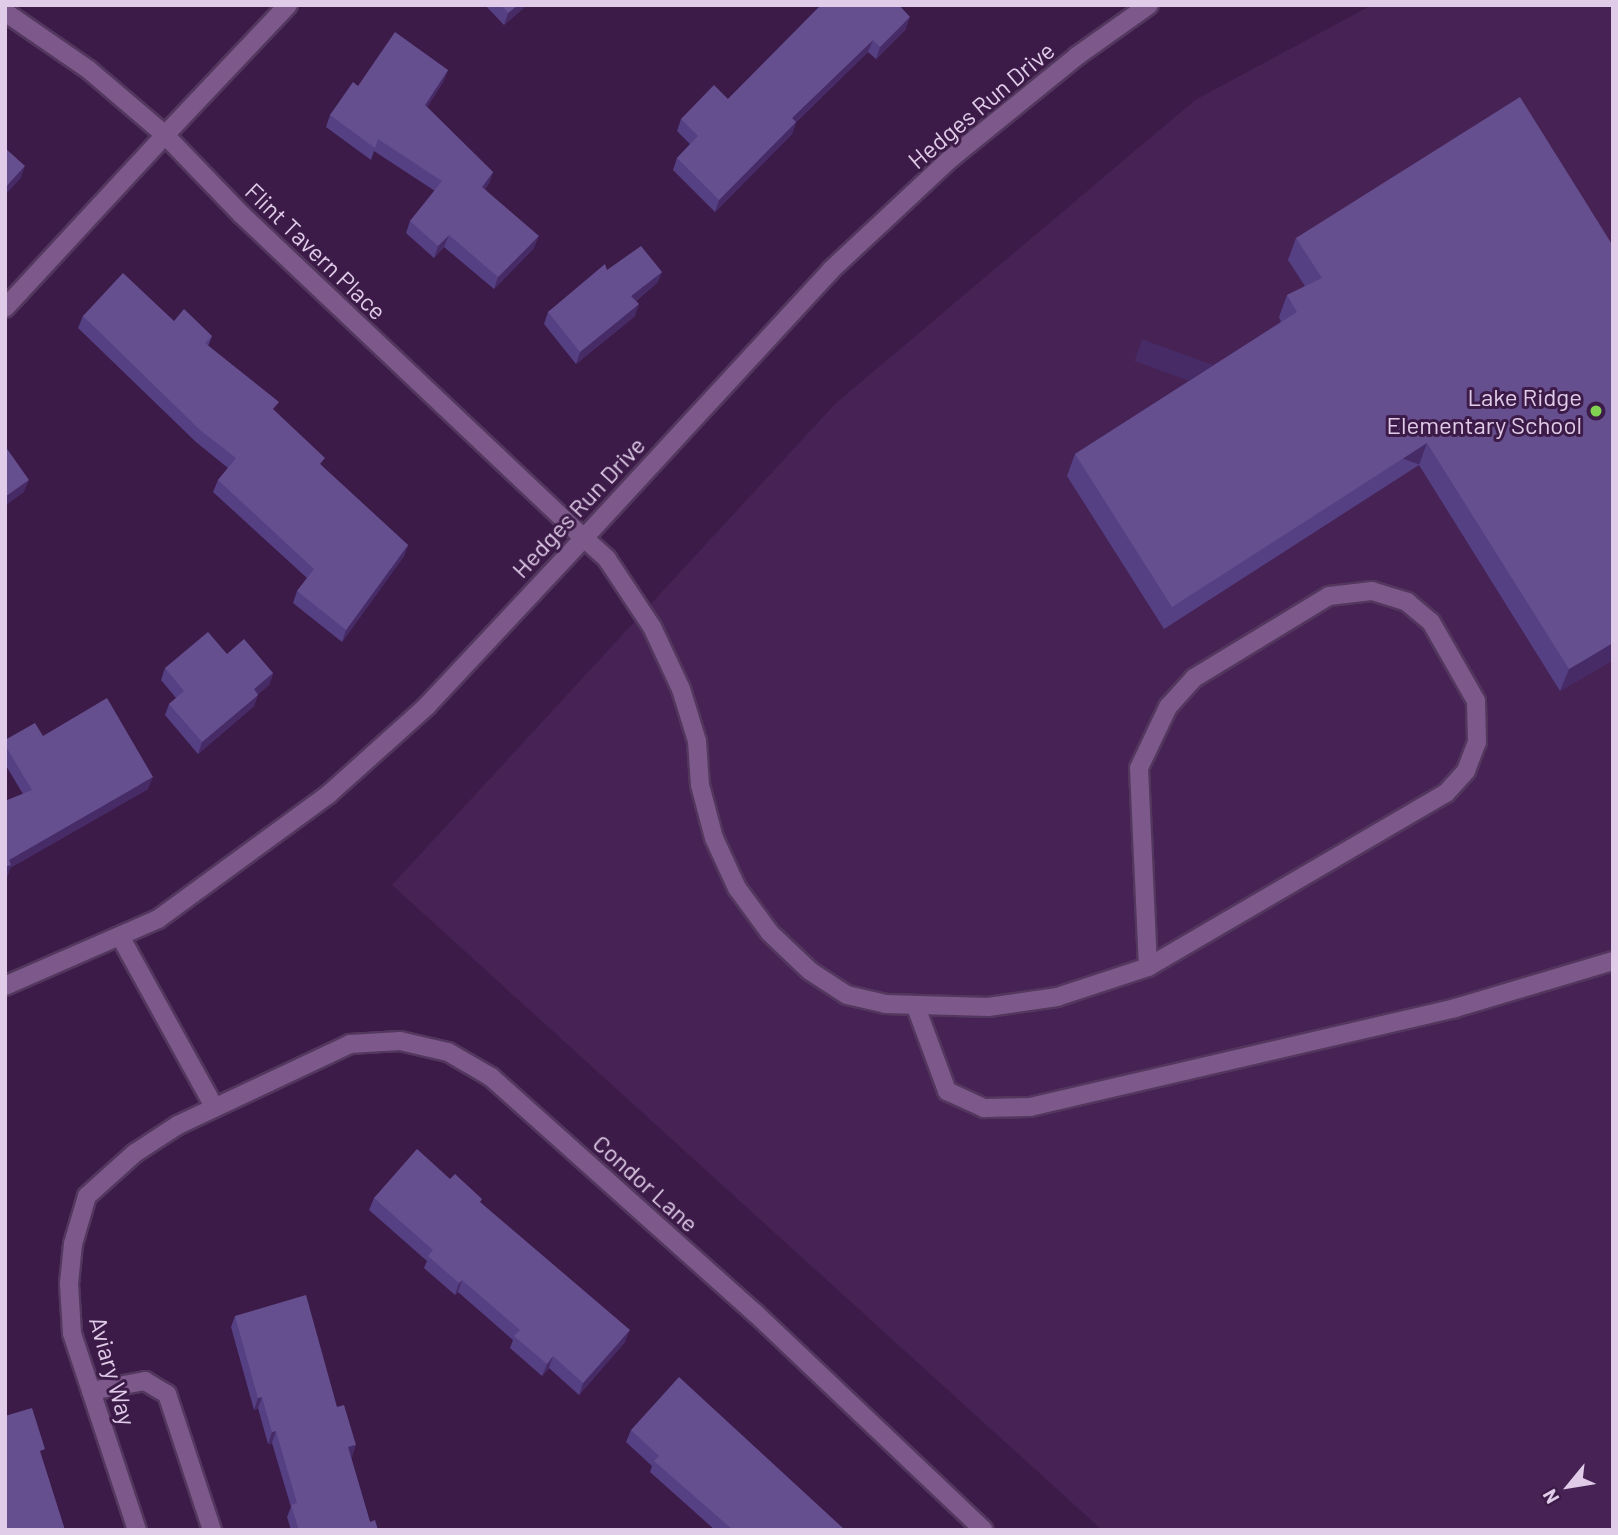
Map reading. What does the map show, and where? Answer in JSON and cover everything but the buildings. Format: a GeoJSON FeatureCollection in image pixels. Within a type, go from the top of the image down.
{"type":"FeatureCollection","features":[{"type":"Feature","properties":{"kind":"street"},"geometry":{"type":"LineString","coordinates":[[5,309],[288,5]]}},
{"type":"Feature","properties":{"kind":"street","name":"Hedges Run Drive"},"geometry":{"type":"LineString","coordinates":[[5,986],[158,919],[224,875],[329,794],[427,706],[841,260],[950,159],[1149,5]]}},
{"type":"Feature","properties":{"kind":"street","name":"Flint Tavern Place"},"geometry":{"type":"LineString","coordinates":[[5,12],[89,70],[165,135],[242,215],[607,559],[652,627],[681,689],[696,741],[700,785],[714,838],[737,888],[770,933],[810,971],[847,995],[916,1007],[988,1007],[1058,997],[1148,967],[1446,793],[1466,771],[1477,742],[1476,701],[1431,622],[1407,602],[1372,591],[1329,596],[1194,678],[1168,707],[1139,768],[1148,967]]}},
{"type":"Feature","properties":{"kind":"street"},"geometry":{"type":"LineString","coordinates":[[121,937],[215,1108]]}},
{"type":"Feature","properties":{"kind":"street"},"geometry":{"type":"LineString","coordinates":[[916,1007],[947,1091],[984,1108],[1030,1107],[1455,1008],[1613,961]]}},
{"type":"Feature","properties":{"kind":"street","name":"Condor Lane"},"geometry":{"type":"LineString","coordinates":[[215,1108],[350,1044],[400,1041],[448,1052],[491,1077],[755,1313],[984,1530]]}},
{"type":"Feature","properties":{"kind":"street","name":"Aviary Way"},"geometry":{"type":"LineString","coordinates":[[137,1530],[72,1333],[68,1284],[73,1244],[87,1196],[135,1153],[215,1108]]}},
{"type":"Feature","properties":{"kind":"street"},"geometry":{"type":"LineString","coordinates":[[91,1391],[145,1381],[167,1394],[212,1530]]}},
{"type":"Feature","properties":{"kind":"shaded area"},"geometry":{"type":"Polygon","coordinates":[[[1372,5],[1613,5],[1613,1530],[1102,1530],[392,885],[835,404],[1195,100],[1372,5]]]}},
{"type":"Feature","properties":{"kind":"place","name":"Lake Ridge Elementary School"},"geometry":{"type":"Point","coordinates":[1596,411]}}]}
